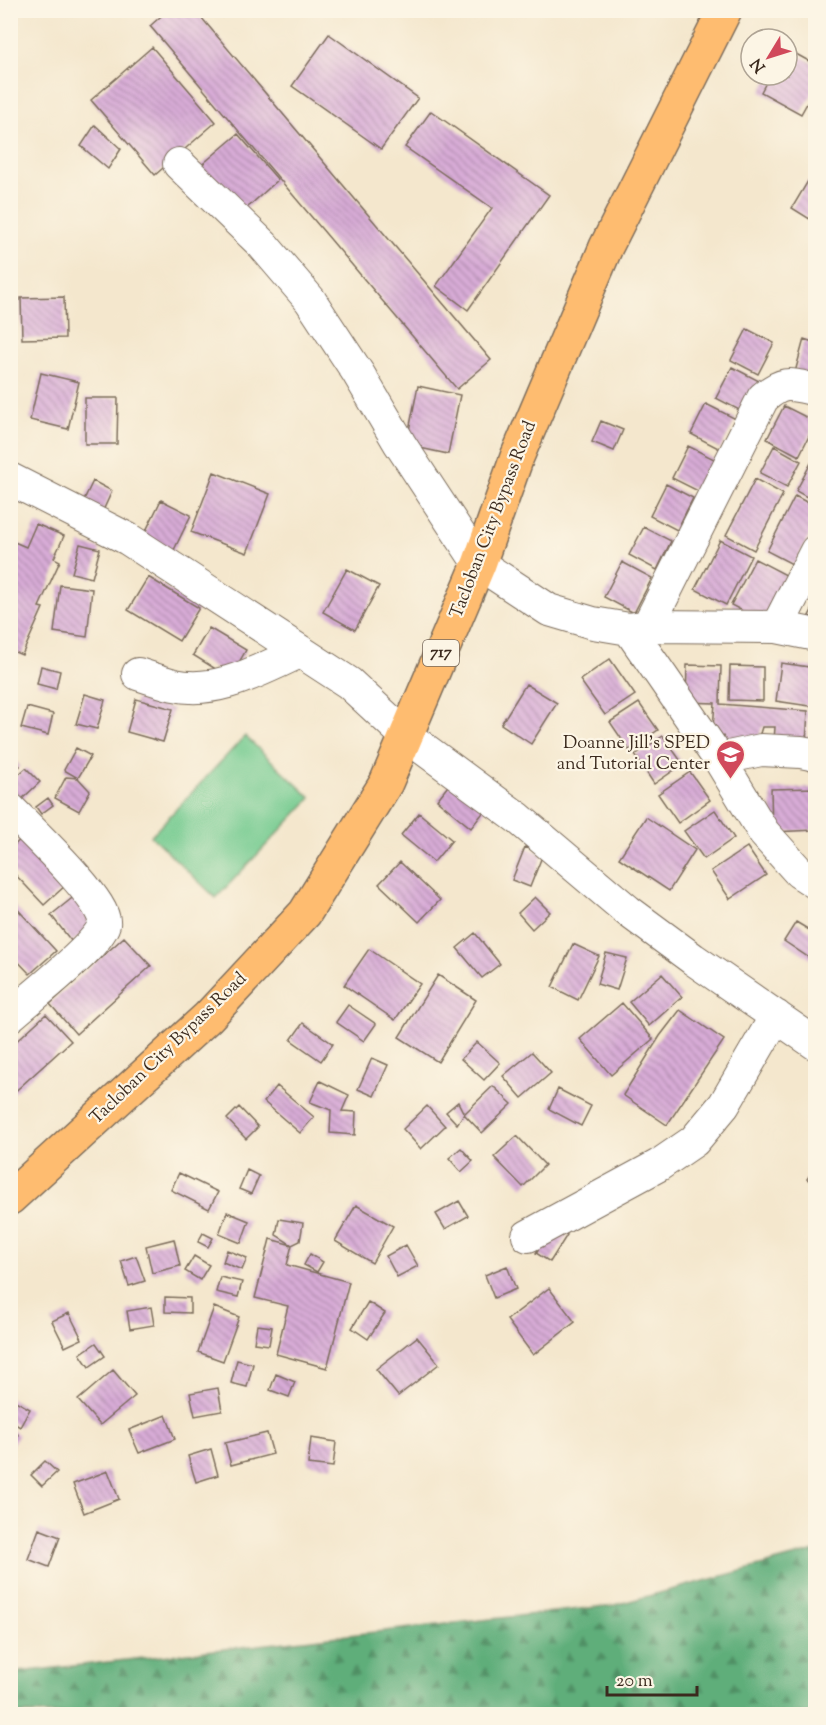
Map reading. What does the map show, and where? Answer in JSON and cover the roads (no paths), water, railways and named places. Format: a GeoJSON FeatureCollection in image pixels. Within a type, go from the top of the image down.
{"type":"FeatureCollection","features":[{"type":"Feature","properties":{"kind":"highway","name":"Tacloban City Bypass Road"},"geometry":{"type":"LineString","coordinates":[[10,1198],[208,1017],[305,913],[386,783],[479,564],[517,457],[606,247],[725,10]]}},
{"type":"Feature","properties":{"kind":"street"},"geometry":{"type":"LineString","coordinates":[[179,164],[263,245],[310,300],[358,373],[400,444],[479,564],[549,610],[593,623],[639,627],[777,627],[816,635]]}},
{"type":"Feature","properties":{"kind":"street"},"geometry":{"type":"LineString","coordinates":[[639,627],[763,398],[776,387],[790,384],[816,390]]}},
{"type":"Feature","properties":{"kind":"street"},"geometry":{"type":"LineString","coordinates":[[10,479],[128,539],[349,683],[405,735],[518,818],[628,911],[816,1044]]}},
{"type":"Feature","properties":{"kind":"street"},"geometry":{"type":"LineString","coordinates":[[777,627],[816,551]]}},
{"type":"Feature","properties":{"kind":"street"},"geometry":{"type":"LineString","coordinates":[[639,627],[764,833],[799,872],[816,883]]}},
{"type":"Feature","properties":{"kind":"street"},"geometry":{"type":"LineString","coordinates":[[138,674],[176,686],[202,687],[230,682],[300,652]]}},
{"type":"Feature","properties":{"kind":"street"},"geometry":{"type":"LineString","coordinates":[[719,759],[762,750],[816,755]]}},
{"type":"Feature","properties":{"kind":"street"},"geometry":{"type":"LineString","coordinates":[[10,809],[91,894],[104,913],[104,923],[95,942],[16,999]]}},
{"type":"Feature","properties":{"kind":"street"},"geometry":{"type":"LineString","coordinates":[[528,1236],[659,1165],[694,1141],[724,1105],[776,1016]]}},
{"type":"Feature","properties":{"kind":"place","name":"Doanne Jill's SPED and Tutorial Center"},"geometry":{"type":"Point","coordinates":[731,780]}}]}
